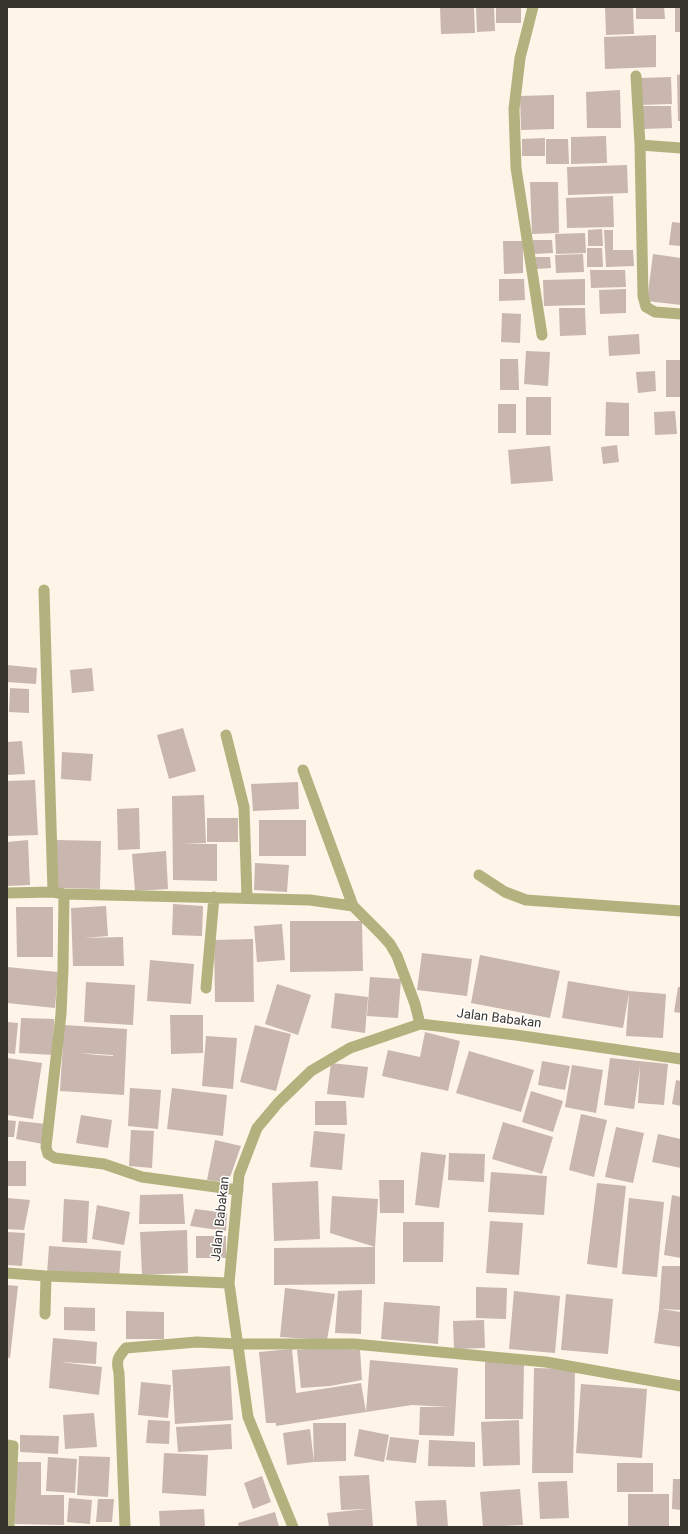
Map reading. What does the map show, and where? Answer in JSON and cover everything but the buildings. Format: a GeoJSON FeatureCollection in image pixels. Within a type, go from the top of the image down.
{"type":"FeatureCollection","features":[{"type":"Feature","properties":{"kind":"street"},"geometry":{"type":"LineString","coordinates":[[532,7],[520,58],[514,109],[516,168],[542,335]]}},
{"type":"Feature","properties":{"kind":"street"},"geometry":{"type":"LineString","coordinates":[[636,76],[640,145],[643,296],[646,307],[654,312],[681,314]]}},
{"type":"Feature","properties":{"kind":"street"},"geometry":{"type":"LineString","coordinates":[[640,145],[681,148]]}},
{"type":"Feature","properties":{"kind":"street"},"geometry":{"type":"LineString","coordinates":[[44,590],[52,892]]}},
{"type":"Feature","properties":{"kind":"street"},"geometry":{"type":"LineString","coordinates":[[226,734],[244,807],[247,898]]}},
{"type":"Feature","properties":{"kind":"street"},"geometry":{"type":"LineString","coordinates":[[303,770],[353,906],[390,944],[397,956],[415,1004],[420,1024]]}},
{"type":"Feature","properties":{"kind":"street"},"geometry":{"type":"LineString","coordinates":[[479,876],[505,892],[526,900],[681,911]]}},
{"type":"Feature","properties":{"kind":"street"},"geometry":{"type":"LineString","coordinates":[[7,893],[52,892],[64,894],[310,900],[353,906]]}},
{"type":"Feature","properties":{"kind":"street"},"geometry":{"type":"LineString","coordinates":[[64,894],[61,1014],[46,1147],[48,1154],[55,1158],[104,1164],[142,1177],[238,1190]]}},
{"type":"Feature","properties":{"kind":"street"},"geometry":{"type":"LineString","coordinates":[[206,988],[214,898]]}},
{"type":"Feature","properties":{"kind":"street","name":"Jalan Babakan"},"geometry":{"type":"LineString","coordinates":[[293,1527],[248,1417],[229,1283],[239,1175],[257,1128],[278,1102],[311,1071],[350,1048],[420,1024],[516,1035],[681,1059]]}},
{"type":"Feature","properties":{"kind":"street"},"geometry":{"type":"LineString","coordinates":[[7,1273],[46,1276],[229,1283]]}},
{"type":"Feature","properties":{"kind":"street"},"geometry":{"type":"LineString","coordinates":[[45,1314],[46,1276]]}},
{"type":"Feature","properties":{"kind":"street"},"geometry":{"type":"LineString","coordinates":[[125,1527],[118,1373],[116,1363],[126,1348],[197,1342],[237,1344],[354,1344],[546,1362],[681,1386]]}},
{"type":"Feature","properties":{"kind":"street"},"geometry":{"type":"LineString","coordinates":[[7,1445],[13,1446],[9,1527]]}}]}
